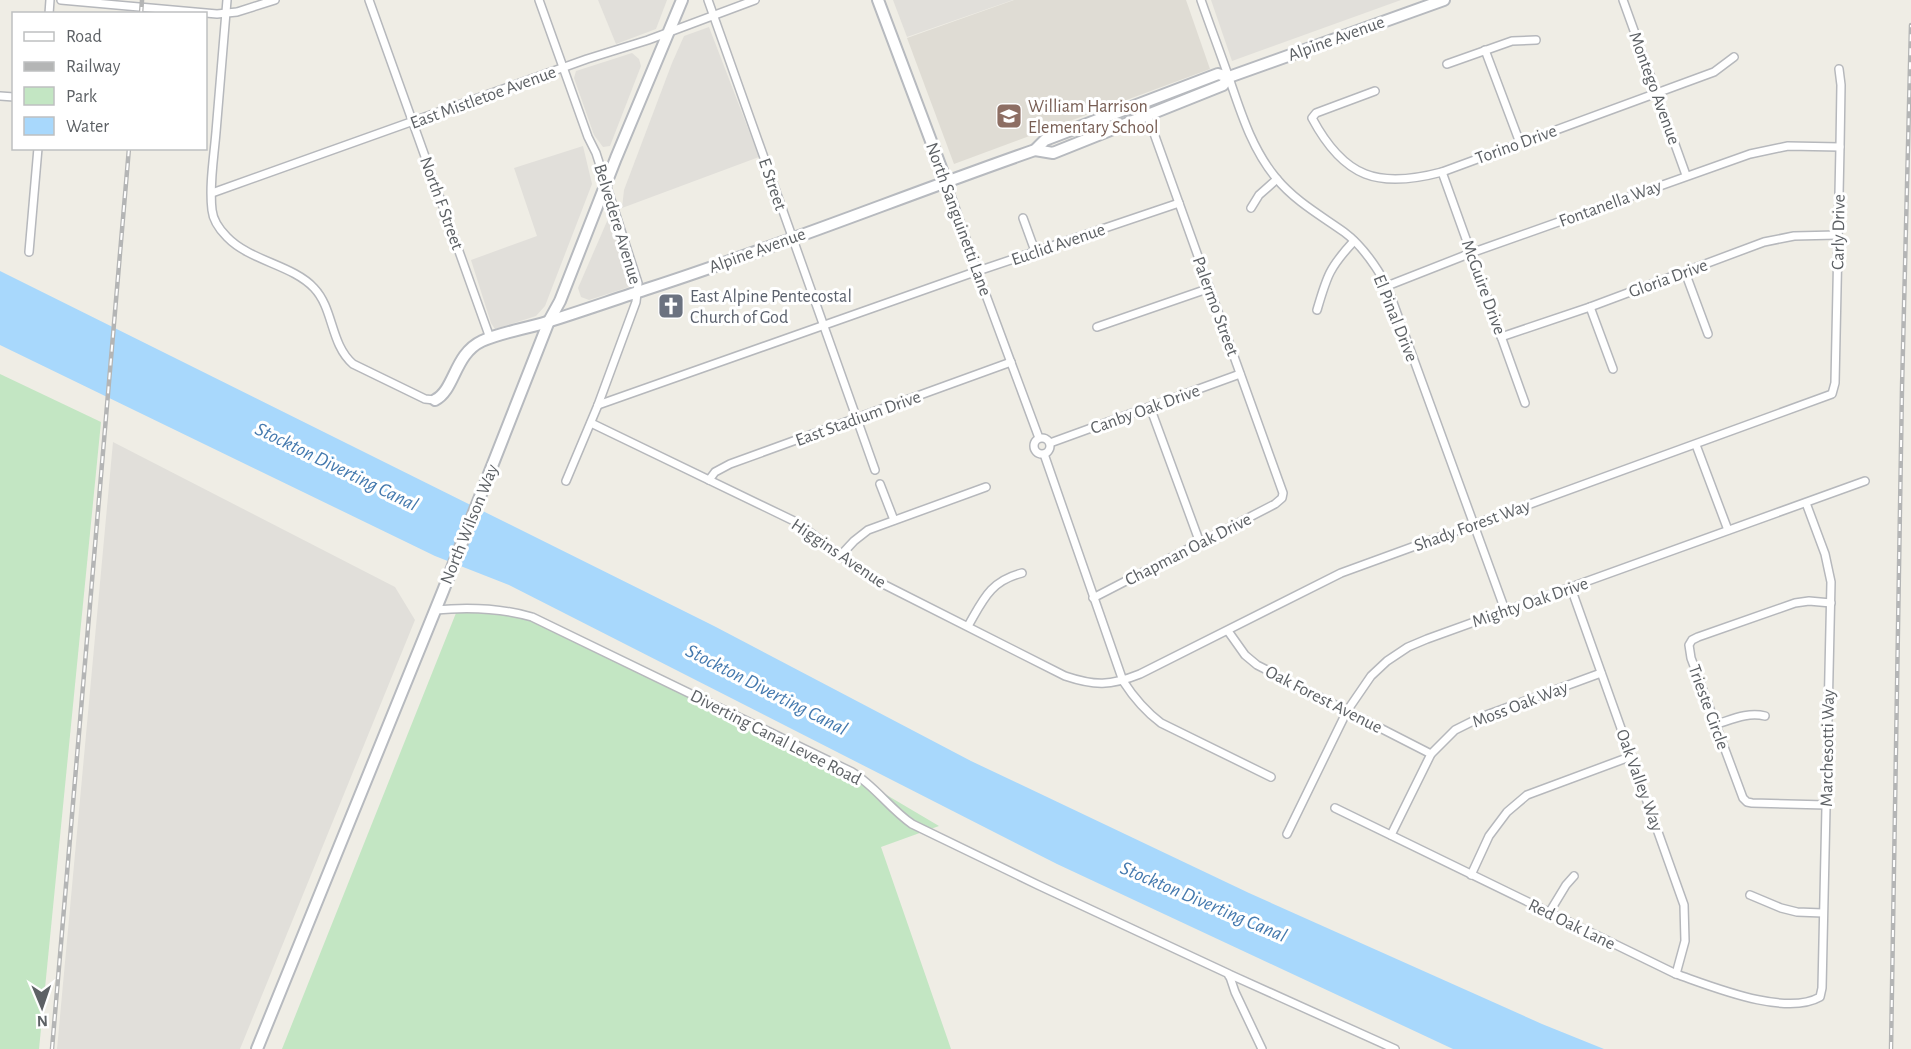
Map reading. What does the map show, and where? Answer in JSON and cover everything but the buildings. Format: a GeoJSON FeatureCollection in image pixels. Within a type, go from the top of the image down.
{"type":"FeatureCollection","features":[{"type":"Feature","properties":{"kind":"street"},"geometry":{"type":"LineString","coordinates":[[61,0],[202,12]]}},
{"type":"Feature","properties":{"kind":"street"},"geometry":{"type":"LineString","coordinates":[[227,0],[212,193],[212,210],[215,220],[233,242],[303,279],[317,291],[337,341],[350,361],[425,399],[435,400]]}},
{"type":"Feature","properties":{"kind":"street"},"geometry":{"type":"LineString","coordinates":[[207,12],[225,14],[237,12],[275,0]]}},
{"type":"Feature","properties":{"kind":"street","name":"North F Street"},"geometry":{"type":"LineString","coordinates":[[369,0],[490,338]]}},
{"type":"Feature","properties":{"kind":"street","name":"Belvedere Avenue"},"geometry":{"type":"LineString","coordinates":[[539,0],[588,137],[596,153],[638,283],[636,302],[591,423],[566,481]]}},
{"type":"Feature","properties":{"kind":"street","name":"North Wilson Way"},"geometry":{"type":"LineString","coordinates":[[257,1049],[549,321],[560,301],[682,0]]}},
{"type":"Feature","properties":{"kind":"street","name":"E Street"},"geometry":{"type":"LineString","coordinates":[[708,0],[875,470]]}},
{"type":"Feature","properties":{"kind":"street","name":"East Mistletoe Avenue"},"geometry":{"type":"LineString","coordinates":[[212,193],[668,33],[754,0]]}},
{"type":"Feature","properties":{"kind":"street","name":"North Sanguinetti Lane"},"geometry":{"type":"LineString","coordinates":[[878,0],[1039,438]]}},
{"type":"Feature","properties":{"kind":"street","name":"El Pinal Drive"},"geometry":{"type":"LineString","coordinates":[[1201,0],[1252,140],[1276,179],[1307,208],[1354,241],[1370,259],[1387,286],[1505,610]]}},
{"type":"Feature","properties":{"kind":"street","name":"Alpine Avenue"},"geometry":{"type":"LineString","coordinates":[[1035,150],[1053,153],[1223,85],[1229,77],[1444,0]]}},
{"type":"Feature","properties":{"kind":"street","name":"Montego Avenue"},"geometry":{"type":"LineString","coordinates":[[1623,0],[1686,175]]}},
{"type":"Feature","properties":{"kind":"street"},"geometry":{"type":"LineString","coordinates":[[1447,63],[1512,41],[1536,40]]}},
{"type":"Feature","properties":{"kind":"street"},"geometry":{"type":"LineString","coordinates":[[1485,50],[1520,143]]}},
{"type":"Feature","properties":{"kind":"street","name":"Torino Drive"},"geometry":{"type":"LineString","coordinates":[[1375,91],[1316,113],[1312,118],[1328,145],[1353,168],[1379,178],[1411,180],[1442,172],[1714,72],[1734,57]]}},
{"type":"Feature","properties":{"kind":"street","name":"Carly Drive"},"geometry":{"type":"LineString","coordinates":[[1832,394],[1840,147],[1839,69]]}},
{"type":"Feature","properties":{"kind":"street","name":"Alpine Avenue"},"geometry":{"type":"LineString","coordinates":[[435,400],[444,392],[469,350],[479,342],[549,321],[792,238],[1035,150],[1045,140],[1218,74],[1229,77]]}},
{"type":"Feature","properties":{"kind":"street","name":"Palermo Street"},"geometry":{"type":"LineString","coordinates":[[1147,114],[1281,488],[1282,498]]}},
{"type":"Feature","properties":{"kind":"street","name":"Fontanella Way"},"geometry":{"type":"LineString","coordinates":[[1387,286],[1686,175],[1767,149],[1810,145],[1840,147]]}},
{"type":"Feature","properties":{"kind":"street"},"geometry":{"type":"LineString","coordinates":[[29,252],[38,150]]}},
{"type":"Feature","properties":{"kind":"street","name":"McGuire Drive"},"geometry":{"type":"LineString","coordinates":[[1442,172],[1525,403]]}},
{"type":"Feature","properties":{"kind":"street"},"geometry":{"type":"LineString","coordinates":[[1251,208],[1258,195],[1276,179]]}},
{"type":"Feature","properties":{"kind":"street","name":"Euclid Avenue"},"geometry":{"type":"LineString","coordinates":[[598,405],[1035,251],[1179,203]]}},
{"type":"Feature","properties":{"kind":"street"},"geometry":{"type":"LineString","coordinates":[[1023,218],[1035,251]]}},
{"type":"Feature","properties":{"kind":"street","name":"Gloria Drive"},"geometry":{"type":"LineString","coordinates":[[1501,337],[1780,238],[1810,234],[1837,235]]}},
{"type":"Feature","properties":{"kind":"street"},"geometry":{"type":"LineString","coordinates":[[1317,310],[1327,276],[1335,261],[1354,241]]}},
{"type":"Feature","properties":{"kind":"street"},"geometry":{"type":"LineString","coordinates":[[1685,272],[1708,334]]}},
{"type":"Feature","properties":{"kind":"street"},"geometry":{"type":"LineString","coordinates":[[1097,327],[1210,288]]}},
{"type":"Feature","properties":{"kind":"street"},"geometry":{"type":"LineString","coordinates":[[1590,307],[1613,369]]}},
{"type":"Feature","properties":{"kind":"street","name":"East Stadium Drive"},"geometry":{"type":"LineString","coordinates":[[709,480],[715,472],[730,464],[1011,363]]}},
{"type":"Feature","properties":{"kind":"street","name":"Canby Oak Drive"},"geometry":{"type":"LineString","coordinates":[[1050,443],[1240,374]]}},
{"type":"Feature","properties":{"kind":"street","name":"Shady Forest Way"},"geometry":{"type":"LineString","coordinates":[[1123,681],[1341,573],[1832,394]]}},
{"type":"Feature","properties":{"kind":"street"},"geometry":{"type":"LineString","coordinates":[[1150,407],[1200,543]]}},
{"type":"Feature","properties":{"kind":"street","name":"Higgins Avenue"},"geometry":{"type":"LineString","coordinates":[[591,423],[794,521],[816,535],[861,571],[885,585],[1073,678],[1093,684],[1123,681]]}},
{"type":"Feature","properties":{"kind":"street"},"geometry":{"type":"LineString","coordinates":[[1039,438],[1047,439],[1050,443],[1048,451],[1044,454],[1034,450],[1034,444],[1039,438]]}},
{"type":"Feature","properties":{"kind":"street"},"geometry":{"type":"LineString","coordinates":[[1696,445],[1728,530]]}},
{"type":"Feature","properties":{"kind":"street"},"geometry":{"type":"LineString","coordinates":[[1044,454],[1123,681],[1136,700],[1161,723],[1271,777]]}},
{"type":"Feature","properties":{"kind":"street","name":"Mighty Oak Drive"},"geometry":{"type":"LineString","coordinates":[[1287,834],[1347,711],[1371,676],[1387,661],[1408,647],[1865,481]]}},
{"type":"Feature","properties":{"kind":"street"},"geometry":{"type":"LineString","coordinates":[[880,484],[894,520]]}},
{"type":"Feature","properties":{"kind":"street"},"geometry":{"type":"LineString","coordinates":[[840,556],[854,541],[868,531],[986,487]]}},
{"type":"Feature","properties":{"kind":"street","name":"Chapman Oak Drive"},"geometry":{"type":"LineString","coordinates":[[1093,598],[1279,502],[1282,498]]}},
{"type":"Feature","properties":{"kind":"street","name":"Marchesotti Way"},"geometry":{"type":"LineString","coordinates":[[1806,503],[1828,568],[1831,603],[1820,997]]}},
{"type":"Feature","properties":{"kind":"street"},"geometry":{"type":"LineString","coordinates":[[968,626],[990,590],[1010,576],[1022,573]]}},
{"type":"Feature","properties":{"kind":"street","name":"Oak Valley Way"},"geometry":{"type":"LineString","coordinates":[[1571,588],[1684,905],[1685,941],[1676,974]]}},
{"type":"Feature","properties":{"kind":"street","name":"Trieste Circle"},"geometry":{"type":"LineString","coordinates":[[1826,805],[1747,802],[1740,793],[1689,651],[1689,645],[1692,640],[1795,603],[1831,603]]}},
{"type":"Feature","properties":{"kind":"street","name":"Diverting Canal Levee Road"},"geometry":{"type":"LineString","coordinates":[[435,610],[461,608],[532,617],[852,772],[871,785],[899,815],[912,824],[1229,975]]}},
{"type":"Feature","properties":{"kind":"street","name":"Oak Forest Avenue"},"geometry":{"type":"LineString","coordinates":[[1227,630],[1245,655],[1257,665],[1431,754]]}},
{"type":"Feature","properties":{"kind":"street","name":"Moss Oak Way"},"geometry":{"type":"LineString","coordinates":[[1391,835],[1431,754],[1446,738],[1470,722],[1601,673]]}},
{"type":"Feature","properties":{"kind":"street"},"geometry":{"type":"LineString","coordinates":[[1717,724],[1746,715],[1765,716]]}},
{"type":"Feature","properties":{"kind":"street"},"geometry":{"type":"LineString","coordinates":[[1471,874],[1489,836],[1508,812],[1527,795],[1632,756]]}},
{"type":"Feature","properties":{"kind":"street","name":"Red Oak Lane"},"geometry":{"type":"LineString","coordinates":[[1335,808],[1676,974],[1724,991],[1768,1001],[1795,1003],[1820,997]]}},
{"type":"Feature","properties":{"kind":"street"},"geometry":{"type":"LineString","coordinates":[[1549,913],[1574,876]]}},
{"type":"Feature","properties":{"kind":"street"},"geometry":{"type":"LineString","coordinates":[[1750,895],[1797,912],[1823,913]]}},
{"type":"Feature","properties":{"kind":"street"},"geometry":{"type":"LineString","coordinates":[[1229,975],[1234,992],[1262,1049]]}},
{"type":"Feature","properties":{"kind":"street"},"geometry":{"type":"LineString","coordinates":[[1229,975],[1395,1049]]}},
{"type":"Feature","properties":{"kind":"shaded area"},"geometry":{"type":"Polygon","coordinates":[[[598,0],[667,0],[656,29],[616,44],[598,0]]]}},
{"type":"Feature","properties":{"kind":"shaded area"},"geometry":{"type":"Polygon","coordinates":[[[893,0],[1013,0],[907,37],[893,0]]]}},
{"type":"Feature","properties":{"kind":"shaded area","name":"William Harrison Elementary School"},"geometry":{"type":"Polygon","coordinates":[[[1014,0],[1186,0],[1210,69],[954,164],[907,38],[1014,0]]]}},
{"type":"Feature","properties":{"kind":"shaded area"},"geometry":{"type":"Polygon","coordinates":[[[1211,0],[1401,0],[1232,61],[1211,0]]]}},
{"type":"Feature","properties":{"kind":"shaded area"},"geometry":{"type":"Polygon","coordinates":[[[709,27],[759,157],[622,208],[624,190],[684,36],[709,27]]]}},
{"type":"Feature","properties":{"kind":"shaded area"},"geometry":{"type":"Polygon","coordinates":[[[632,53],[639,59],[641,66],[610,146],[603,147],[594,135],[574,78],[576,71],[632,53]]]}},
{"type":"Feature","properties":{"kind":"shaded area"},"geometry":{"type":"Polygon","coordinates":[[[583,146],[592,184],[545,306],[536,316],[495,329],[491,323],[471,260],[537,236],[514,168],[583,146]]]}},
{"type":"Feature","properties":{"kind":"shaded area"},"geometry":{"type":"Polygon","coordinates":[[[608,219],[611,219],[634,282],[629,287],[589,300],[581,297],[578,288],[608,219]]]}},
{"type":"Feature","properties":{"kind":"shaded area"},"geometry":{"type":"Polygon","coordinates":[[[113,442],[395,587],[415,620],[240,1049],[57,1049],[113,442]]]}},
{"type":"Feature","properties":{"kind":"green space"},"geometry":{"type":"Polygon","coordinates":[[[0,374],[101,422],[39,1049],[0,1049],[0,374]]]}},
{"type":"Feature","properties":{"kind":"green space"},"geometry":{"type":"Polygon","coordinates":[[[458,608],[528,611],[868,784],[939,826],[881,847],[951,1049],[282,1049],[458,608]]]}},
{"type":"Feature","properties":{"kind":"water","name":"Stockton Diverting Canal"},"geometry":{"type":"Polygon","coordinates":[[[0,271],[714,626],[971,761],[1249,893],[1542,1024],[1604,1049],[1453,1049],[1057,864],[509,585],[435,556],[0,345],[0,271]]]}},
{"type":"Feature","properties":{"kind":"railway"},"geometry":{"type":"LineString","coordinates":[[141,12],[142,0]]}},
{"type":"Feature","properties":{"kind":"railway"},"geometry":{"type":"LineString","coordinates":[[1891,1049],[1902,388],[1911,25]]}},
{"type":"Feature","properties":{"kind":"railway"},"geometry":{"type":"LineString","coordinates":[[52,1049],[129,150]]}},
{"type":"Feature","properties":{"kind":"place","name":"William Harrison Elementary School"},"geometry":{"type":"Point","coordinates":[1009,116]}},
{"type":"Feature","properties":{"kind":"place","name":"East Alpine Pentecostal Church of God"},"geometry":{"type":"Point","coordinates":[671,306]}}]}
